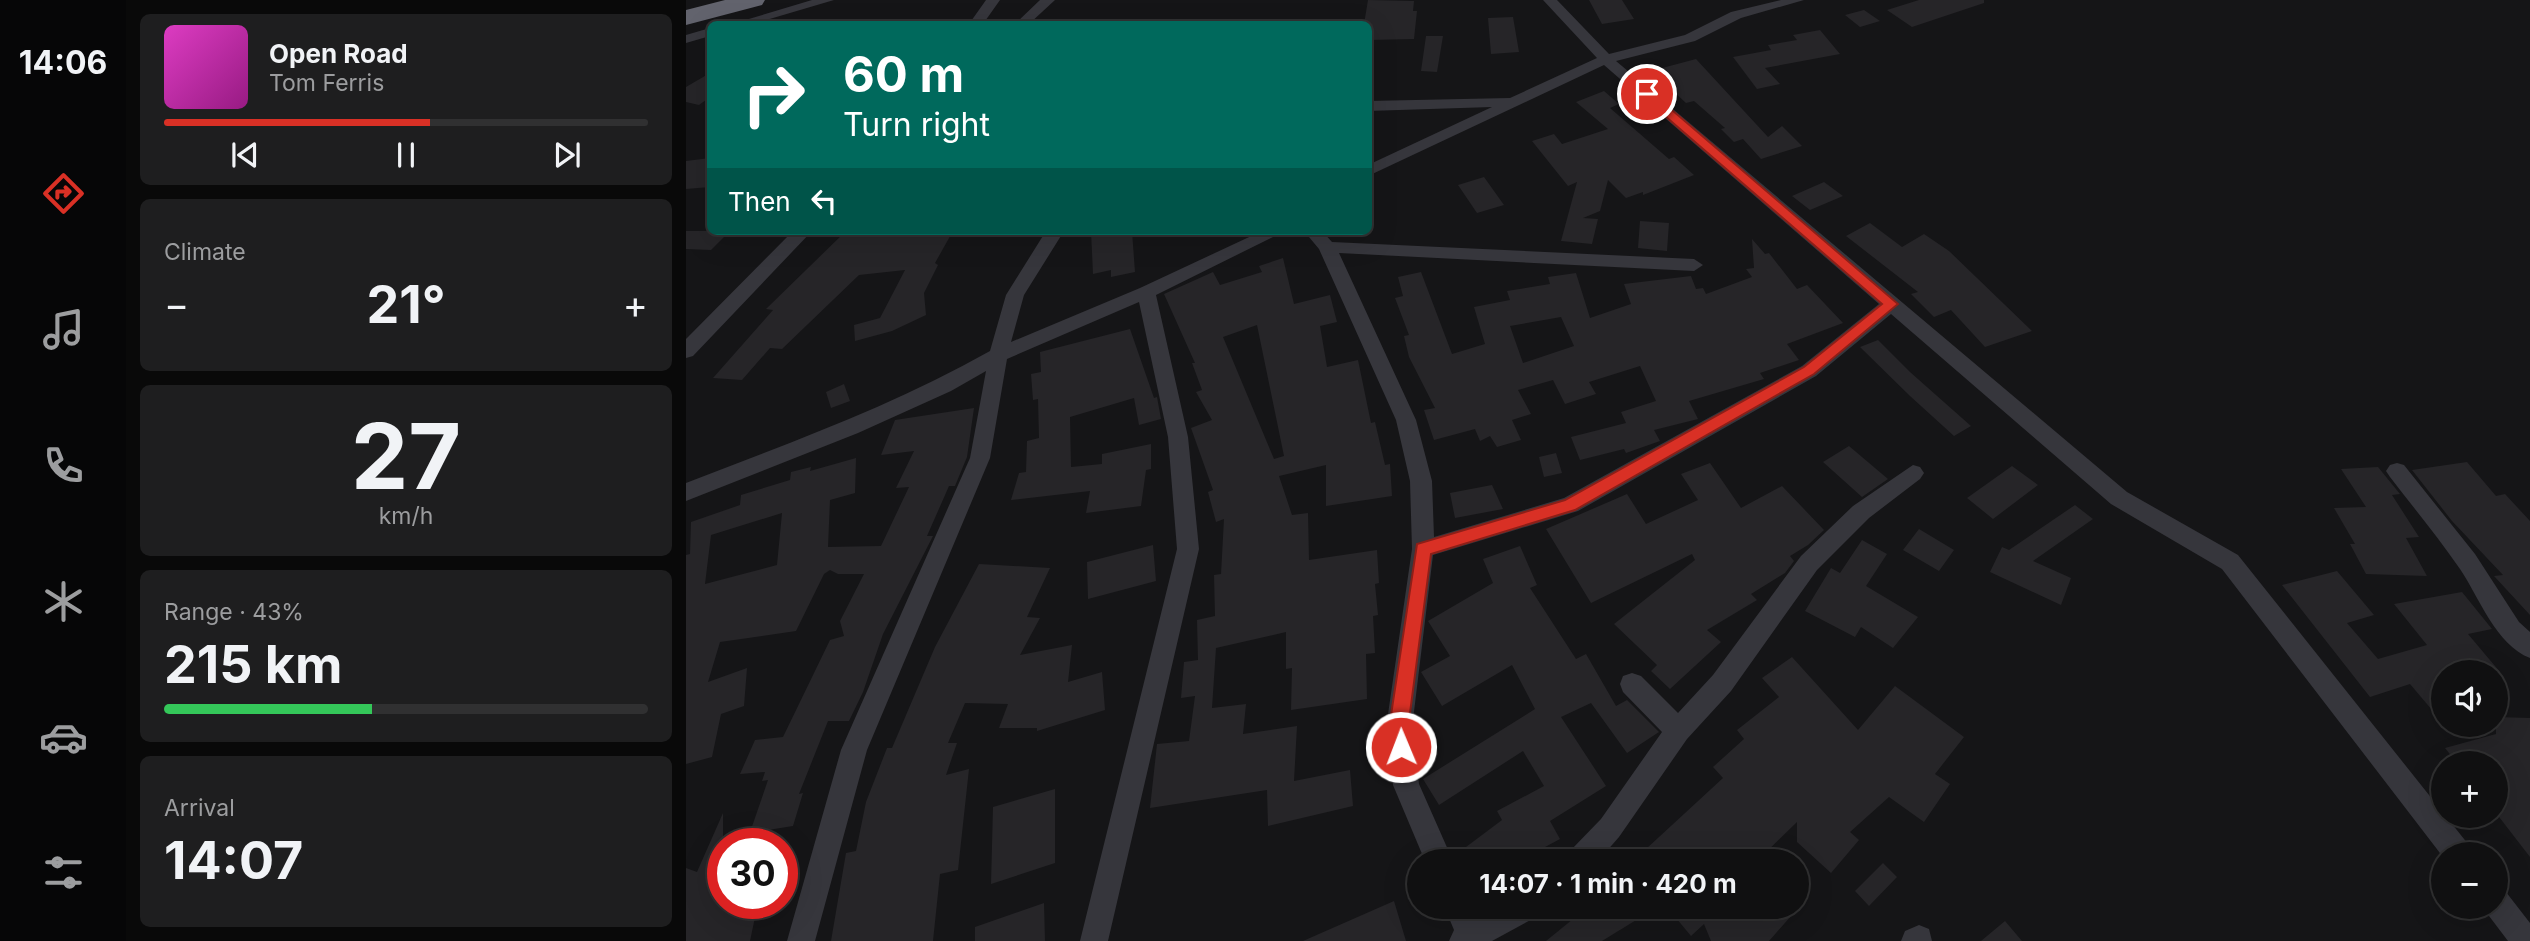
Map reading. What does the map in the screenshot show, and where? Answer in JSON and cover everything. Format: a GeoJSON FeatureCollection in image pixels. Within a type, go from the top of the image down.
{"type":"FeatureCollection","features":[{"type":"Feature","properties":{"kind":"highway"},"geometry":{"type":"LineString","coordinates":[[686,5],[707,0]]}},
{"type":"Feature","properties":{"kind":"highway"},"geometry":{"type":"LineString","coordinates":[[686,18],[753,0]]}},
{"type":"Feature","properties":{"kind":"street"},"geometry":{"type":"LineString","coordinates":[[750,21],[827,0]]}},
{"type":"Feature","properties":{"kind":"street"},"geometry":{"type":"LineString","coordinates":[[978,21],[993,0]]}},
{"type":"Feature","properties":{"kind":"street"},"geometry":{"type":"LineString","coordinates":[[1025,21],[1048,0]]}},
{"type":"Feature","properties":{"kind":"street"},"geometry":{"type":"LineString","coordinates":[[1550,0],[1606,59],[2119,498],[2230,562],[2449,842]]}},
{"type":"Feature","properties":{"kind":"street"},"geometry":{"type":"LineString","coordinates":[[1558,0],[1606,59]]}},
{"type":"Feature","properties":{"kind":"street"},"geometry":{"type":"LineString","coordinates":[[1737,15],[1752,0]]}},
{"type":"Feature","properties":{"kind":"street"},"geometry":{"type":"LineString","coordinates":[[1372,169],[1606,59],[1690,38],[1737,15],[1797,0]]}},
{"type":"Feature","properties":{"kind":"street"},"geometry":{"type":"LineString","coordinates":[[686,39],[707,33]]}},
{"type":"Feature","properties":{"kind":"street"},"geometry":{"type":"LineString","coordinates":[[1372,106],[1516,101]]}},
{"type":"Feature","properties":{"kind":"street"},"geometry":{"type":"LineString","coordinates":[[686,351],[799,235]]}},
{"type":"Feature","properties":{"kind":"street"},"geometry":{"type":"LineString","coordinates":[[801,941],[854,750],[980,458],[998,355],[1015,295],[1052,235]]}},
{"type":"Feature","properties":{"kind":"street"},"geometry":{"type":"LineString","coordinates":[[686,492],[851,428],[944,386],[998,355],[1146,292],[1267,235]]}},
{"type":"Feature","properties":{"kind":"street"},"geometry":{"type":"LineString","coordinates":[[1433,849],[1406,785],[1399,728],[1423,549],[1421,481],[1406,420],[1320,239],[1693,265]]}},
{"type":"Feature","properties":{"kind":"street"},"geometry":{"type":"LineString","coordinates":[[1094,941],[1188,549],[1178,437],[1146,292]]}},
{"type":"Feature","properties":{"kind":"street"},"geometry":{"type":"LineString","coordinates":[[1423,549],[1570,505],[1809,371],[1891,304]]}},
{"type":"Feature","properties":{"kind":"street"},"geometry":{"type":"LineString","coordinates":[[2397,471],[2467,561],[2511,629],[2530,647]]}},
{"type":"Feature","properties":{"kind":"street"},"geometry":{"type":"LineString","coordinates":[[1591,849],[1610,828],[1678,731],[1722,683],[1810,563],[1861,512],[1913,473]]}},
{"type":"Feature","properties":{"kind":"street"},"geometry":{"type":"LineString","coordinates":[[1632,684],[1678,731]]}},
{"type":"Feature","properties":{"kind":"street"},"geometry":{"type":"LineString","coordinates":[[2508,918],[2526,941]]}},
{"type":"Feature","properties":{"kind":"street"},"geometry":{"type":"LineString","coordinates":[[1462,919],[1467,939],[1504,919]]}},
{"type":"Feature","properties":{"kind":"building"},"geometry":{"type":"Polygon","coordinates":[[[1368,0],[1414,1],[1413,11],[1417,11],[1414,39],[1372,40],[1372,21],[1364,21],[1368,0]]]}},
{"type":"Feature","properties":{"kind":"building"},"geometry":{"type":"Polygon","coordinates":[[[1589,0],[1622,0],[1634,19],[1602,24],[1589,0]]]}},
{"type":"Feature","properties":{"kind":"building"},"geometry":{"type":"Polygon","coordinates":[[[1919,0],[1984,0],[1984,3],[1912,27],[1887,10],[1919,0]]]}},
{"type":"Feature","properties":{"kind":"building"},"geometry":{"type":"Polygon","coordinates":[[[1864,10],[1880,21],[1860,27],[1845,15],[1864,10]]]}},
{"type":"Feature","properties":{"kind":"building"},"geometry":{"type":"Polygon","coordinates":[[[1513,17],[1519,52],[1491,54],[1488,18],[1513,17]]]}},
{"type":"Feature","properties":{"kind":"building"},"geometry":{"type":"Polygon","coordinates":[[[1820,30],[1840,54],[1765,68],[1780,84],[1757,89],[1733,57],[1771,50],[1768,45],[1797,40],[1793,35],[1820,30]]]}},
{"type":"Feature","properties":{"kind":"building"},"geometry":{"type":"Polygon","coordinates":[[[1426,36],[1443,36],[1437,72],[1421,71],[1426,36]]]}},
{"type":"Feature","properties":{"kind":"building"},"geometry":{"type":"Polygon","coordinates":[[[1696,59],[1768,137],[1782,126],[1802,146],[1761,159],[1743,139],[1734,142],[1721,129],[1725,128],[1694,101],[1686,103],[1651,71],[1696,59]]]}},
{"type":"Feature","properties":{"kind":"building"},"geometry":{"type":"Polygon","coordinates":[[[707,75],[707,99],[699,105],[686,102],[686,87],[707,75]]]}},
{"type":"Feature","properties":{"kind":"building"},"geometry":{"type":"Polygon","coordinates":[[[1604,91],[1619,104],[1610,108],[1669,159],[1674,157],[1694,175],[1643,195],[1643,192],[1626,198],[1608,180],[1600,211],[1583,218],[1598,219],[1592,244],[1561,241],[1577,182],[1568,186],[1532,141],[1554,134],[1562,144],[1608,129],[1576,102],[1604,91]]]}},
{"type":"Feature","properties":{"kind":"building"},"geometry":{"type":"Polygon","coordinates":[[[707,158],[707,187],[686,189],[686,161],[707,158]]]}},
{"type":"Feature","properties":{"kind":"building"},"geometry":{"type":"Polygon","coordinates":[[[1484,177],[1504,205],[1477,213],[1458,185],[1484,177]]]}},
{"type":"Feature","properties":{"kind":"building"},"geometry":{"type":"Polygon","coordinates":[[[1824,182],[1843,196],[1810,210],[1792,196],[1824,182]]]}},
{"type":"Feature","properties":{"kind":"building"},"geometry":{"type":"Polygon","coordinates":[[[1640,221],[1669,223],[1667,251],[1638,248],[1640,221]]]}},
{"type":"Feature","properties":{"kind":"building"},"geometry":{"type":"Polygon","coordinates":[[[1870,223],[1902,247],[1924,234],[1949,251],[2032,331],[1985,347],[1951,310],[1934,317],[1911,294],[1918,292],[1846,236],[1870,223]]]}},
{"type":"Feature","properties":{"kind":"building"},"geometry":{"type":"Polygon","coordinates":[[[686,231],[726,235],[711,250],[686,249],[686,231]]]}},
{"type":"Feature","properties":{"kind":"building"},"geometry":{"type":"Polygon","coordinates":[[[842,235],[951,235],[935,263],[938,265],[924,293],[926,315],[892,331],[855,341],[854,325],[880,318],[905,270],[859,275],[782,349],[770,348],[742,380],[713,378],[773,310],[766,309],[842,235]]]}},
{"type":"Feature","properties":{"kind":"building"},"geometry":{"type":"Polygon","coordinates":[[[1091,235],[1132,235],[1135,272],[1111,277],[1111,270],[1093,274],[1091,235]]]}},
{"type":"Feature","properties":{"kind":"building"},"geometry":{"type":"Polygon","coordinates":[[[1752,239],[1765,254],[1769,253],[1797,289],[1807,285],[1843,323],[1787,344],[1799,360],[1760,373],[1764,379],[1689,401],[1698,419],[1654,430],[1660,441],[1626,453],[1624,449],[1580,460],[1571,437],[1626,423],[1621,412],[1656,401],[1640,366],[1589,382],[1596,394],[1565,404],[1553,380],[1518,390],[1531,414],[1512,420],[1521,440],[1497,447],[1490,436],[1480,441],[1475,429],[1434,440],[1424,410],[1435,408],[1409,357],[1404,336],[1409,335],[1395,298],[1403,296],[1398,277],[1421,272],[1452,354],[1485,344],[1474,307],[1510,300],[1507,291],[1550,284],[1548,277],[1576,273],[1590,318],[1631,304],[1624,284],[1691,276],[1696,289],[1703,288],[1706,294],[1752,277],[1746,269],[1754,268],[1752,239]],[[1561,317],[1510,326],[1523,363],[1574,346],[1561,317]]]}},
{"type":"Feature","properties":{"kind":"building"},"geometry":{"type":"Polygon","coordinates":[[[1283,258],[1294,304],[1330,295],[1337,322],[1320,326],[1327,367],[1358,360],[1371,423],[1375,422],[1385,465],[1390,464],[1392,496],[1326,506],[1326,465],[1279,476],[1292,515],[1308,513],[1309,560],[1377,550],[1379,583],[1375,584],[1378,615],[1373,616],[1375,653],[1366,654],[1367,699],[1291,710],[1292,668],[1286,669],[1286,632],[1216,648],[1212,708],[1246,704],[1243,734],[1297,726],[1294,781],[1350,770],[1353,806],[1268,826],[1267,790],[1150,808],[1157,744],[1189,741],[1195,696],[1181,698],[1184,662],[1198,660],[1197,620],[1215,616],[1214,575],[1221,574],[1224,519],[1216,522],[1208,492],[1213,490],[1191,428],[1212,420],[1196,392],[1202,390],[1192,363],[1195,363],[1164,294],[1213,272],[1220,285],[1262,272],[1259,266],[1283,258]],[[1257,325],[1223,337],[1274,459],[1284,456],[1257,325]]]}},
{"type":"Feature","properties":{"kind":"building"},"geometry":{"type":"Polygon","coordinates":[[[1130,329],[1154,398],[1157,397],[1161,419],[1139,425],[1134,398],[1070,417],[1071,467],[1102,464],[1102,454],[1151,444],[1151,469],[1146,470],[1141,506],[1086,513],[1090,491],[1011,500],[1019,473],[1026,472],[1027,441],[1039,438],[1038,399],[1033,400],[1031,374],[1041,372],[1040,352],[1130,329]]]}},
{"type":"Feature","properties":{"kind":"building"},"geometry":{"type":"Polygon","coordinates":[[[1878,340],[1971,426],[1954,436],[1910,396],[1860,347],[1878,340]]]}},
{"type":"Feature","properties":{"kind":"building"},"geometry":{"type":"Polygon","coordinates":[[[844,384],[850,401],[831,408],[826,392],[844,384]]]}},
{"type":"Feature","properties":{"kind":"building"},"geometry":{"type":"Polygon","coordinates":[[[974,408],[967,457],[955,486],[949,486],[927,536],[933,536],[883,634],[863,692],[849,721],[828,721],[799,794],[803,793],[793,826],[752,828],[768,780],[762,781],[765,772],[740,774],[755,740],[783,737],[830,640],[844,636],[840,621],[864,574],[838,574],[830,570],[824,574],[796,631],[720,642],[708,682],[747,668],[744,706],[721,714],[712,757],[686,764],[686,555],[690,554],[691,522],[740,505],[741,495],[790,480],[791,472],[811,467],[810,471],[856,458],[855,493],[830,500],[828,547],[881,546],[909,487],[896,488],[914,451],[881,455],[895,420],[974,408]],[[782,513],[711,535],[705,584],[777,565],[782,513]]]}},
{"type":"Feature","properties":{"kind":"building"},"geometry":{"type":"Polygon","coordinates":[[[1849,446],[1888,479],[1862,497],[1823,462],[1849,446]]]}},
{"type":"Feature","properties":{"kind":"building"},"geometry":{"type":"Polygon","coordinates":[[[1556,453],[1562,473],[1544,477],[1539,457],[1556,453]]]}},
{"type":"Feature","properties":{"kind":"building"},"geometry":{"type":"Polygon","coordinates":[[[2467,462],[2496,496],[2505,494],[2530,521],[2530,615],[2494,576],[2503,575],[2452,521],[2412,470],[2467,462]]]}},
{"type":"Feature","properties":{"kind":"building"},"geometry":{"type":"Polygon","coordinates":[[[1710,463],[1741,508],[1782,486],[1824,530],[1808,545],[1790,556],[1794,561],[1785,573],[1751,594],[1757,600],[1707,630],[1721,642],[1670,689],[1651,671],[1657,665],[1614,624],[1695,560],[1692,554],[1591,603],[1546,529],[1627,494],[1646,524],[1698,500],[1681,474],[1710,463]]]}},
{"type":"Feature","properties":{"kind":"building"},"geometry":{"type":"Polygon","coordinates":[[[2012,466],[2038,485],[1993,519],[1967,498],[2012,466]]]}},
{"type":"Feature","properties":{"kind":"building"},"geometry":{"type":"Polygon","coordinates":[[[2378,467],[2400,494],[2392,495],[2419,537],[2406,538],[2427,576],[2366,574],[2350,544],[2355,544],[2334,508],[2366,507],[2341,469],[2378,467]]]}},
{"type":"Feature","properties":{"kind":"building"},"geometry":{"type":"Polygon","coordinates":[[[1492,485],[1503,509],[1455,518],[1450,493],[1492,485]]]}},
{"type":"Feature","properties":{"kind":"building"},"geometry":{"type":"Polygon","coordinates":[[[2075,505],[2093,519],[2033,561],[2071,578],[2061,605],[1990,572],[2002,547],[2009,550],[2075,505]]]}},
{"type":"Feature","properties":{"kind":"building"},"geometry":{"type":"Polygon","coordinates":[[[1919,529],[1954,550],[1939,571],[1903,550],[1919,529]]]}},
{"type":"Feature","properties":{"kind":"building"},"geometry":{"type":"Polygon","coordinates":[[[1862,540],[1887,554],[1866,586],[1918,617],[1893,648],[1861,627],[1855,637],[1805,611],[1831,568],[1840,573],[1862,540]]]}},
{"type":"Feature","properties":{"kind":"building"},"geometry":{"type":"Polygon","coordinates":[[[1153,545],[1156,581],[1088,599],[1087,562],[1153,545]]]}},
{"type":"Feature","properties":{"kind":"building"},"geometry":{"type":"Polygon","coordinates":[[[1520,546],[1537,585],[1530,588],[1576,659],[1586,654],[1616,706],[1627,700],[1659,732],[1627,753],[1591,703],[1561,717],[1606,786],[1550,821],[1560,839],[1541,849],[1463,849],[1502,820],[1497,811],[1544,786],[1523,751],[1439,805],[1423,779],[1535,709],[1512,665],[1442,706],[1421,672],[1450,656],[1428,621],[1493,583],[1483,559],[1520,546]]]}},
{"type":"Feature","properties":{"kind":"building"},"geometry":{"type":"Polygon","coordinates":[[[979,564],[1050,568],[1027,617],[1040,618],[1020,655],[1072,645],[1068,682],[1102,672],[1105,710],[1037,731],[1037,728],[999,728],[1008,704],[965,703],[948,743],[957,743],[946,775],[969,769],[958,870],[940,874],[933,941],[831,941],[846,853],[856,851],[866,802],[887,748],[892,748],[935,647],[979,564]]]}},
{"type":"Feature","properties":{"kind":"building"},"geometry":{"type":"Polygon","coordinates":[[[2337,571],[2374,615],[2347,623],[2378,659],[2427,645],[2394,604],[2462,592],[2492,629],[2468,634],[2490,660],[2431,660],[2431,709],[2410,684],[2370,697],[2282,585],[2337,571]]]}},
{"type":"Feature","properties":{"kind":"building"},"geometry":{"type":"Polygon","coordinates":[[[1792,657],[1858,730],[1895,686],[1964,737],[1935,774],[1950,784],[1924,822],[1889,797],[1850,832],[1859,840],[1831,873],[1809,853],[1809,849],[1805,849],[1797,842],[1797,822],[1769,849],[1646,849],[1723,778],[1713,767],[1744,739],[1737,730],[1779,697],[1762,678],[1792,657]]]}},
{"type":"Feature","properties":{"kind":"building"},"geometry":{"type":"Polygon","coordinates":[[[2508,717],[2530,718],[2530,857],[2508,828],[2508,751],[2447,751],[2445,748],[2485,737],[2508,737],[2508,717]]]}},
{"type":"Feature","properties":{"kind":"building"},"geometry":{"type":"Polygon","coordinates":[[[1055,789],[1055,863],[991,884],[993,807],[1055,789]]]}},
{"type":"Feature","properties":{"kind":"building"},"geometry":{"type":"Polygon","coordinates":[[[723,813],[723,828],[716,828],[723,813]]]}},
{"type":"Feature","properties":{"kind":"building"},"geometry":{"type":"Polygon","coordinates":[[[707,849],[707,919],[755,919],[750,941],[686,941],[686,868],[697,872],[707,849]]]}},
{"type":"Feature","properties":{"kind":"building"},"geometry":{"type":"Polygon","coordinates":[[[1883,863],[1897,877],[1869,906],[1855,891],[1883,863]]]}},
{"type":"Feature","properties":{"kind":"building"},"geometry":{"type":"Polygon","coordinates":[[[1394,901],[1406,941],[1303,941],[1394,901]]]}},
{"type":"Feature","properties":{"kind":"building"},"geometry":{"type":"Polygon","coordinates":[[[1044,903],[1045,941],[975,941],[975,927],[1044,903]]]}},
{"type":"Feature","properties":{"kind":"building"},"geometry":{"type":"Polygon","coordinates":[[[1573,919],[1638,919],[1602,941],[1546,941],[1573,919]]]}},
{"type":"Feature","properties":{"kind":"building"},"geometry":{"type":"Polygon","coordinates":[[[1677,919],[1788,919],[1769,941],[1711,941],[1704,924],[1691,936],[1677,919]]]}},
{"type":"Feature","properties":{"kind":"building"},"geometry":{"type":"Polygon","coordinates":[[[2005,921],[2022,941],[1981,941],[2005,921]]]}},
{"type":"Feature","properties":{"kind":"route"},"geometry":{"type":"LineString","coordinates":[[1401,747],[1399,728],[1423,549],[1570,505],[1809,371],[1891,304],[1647,94]]}}]}
